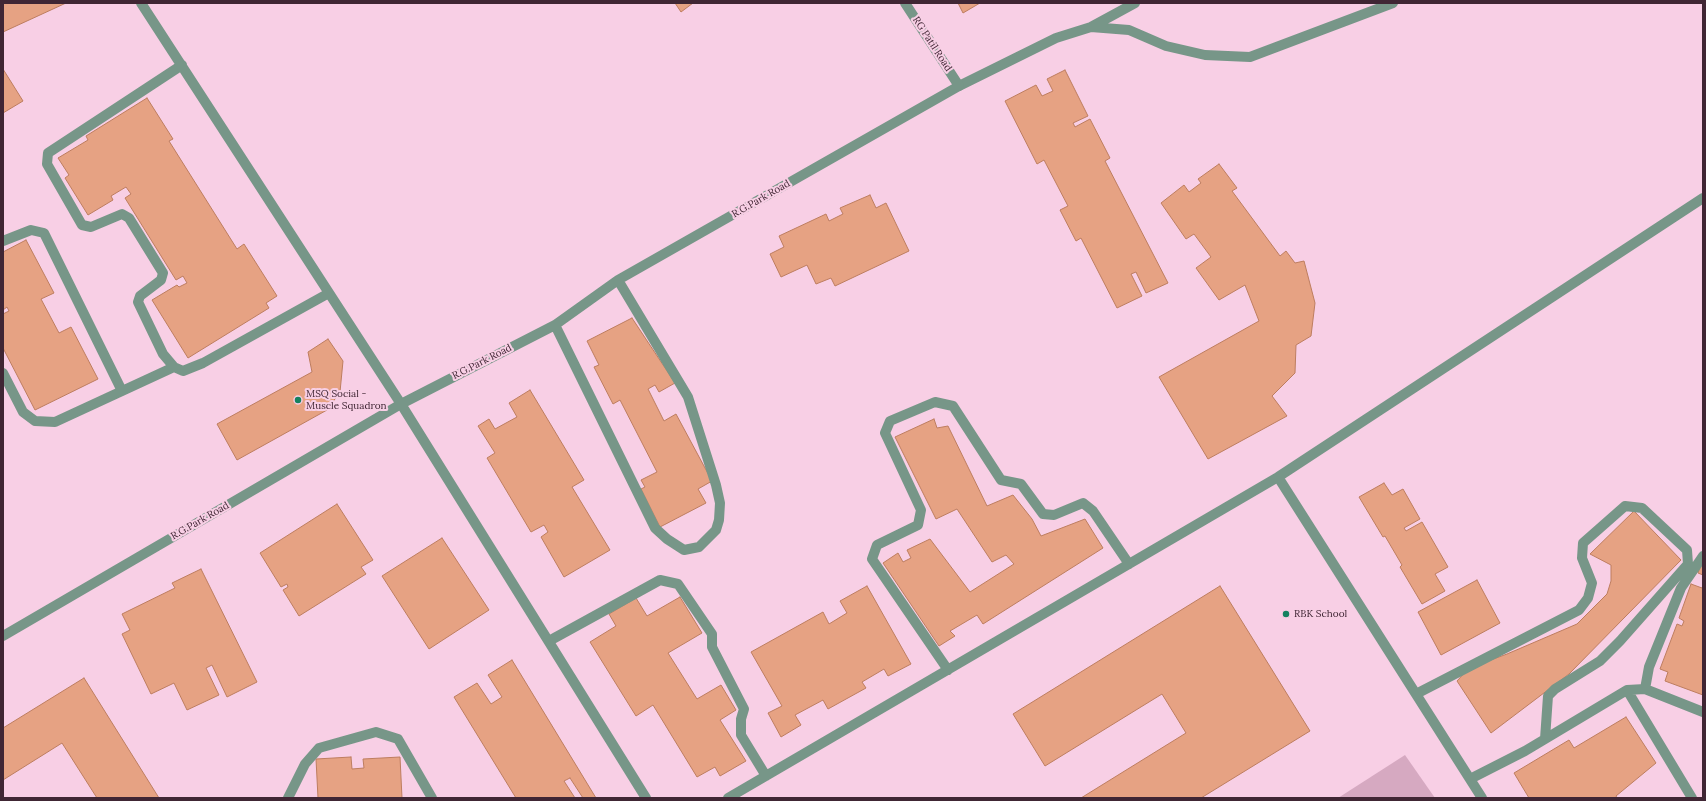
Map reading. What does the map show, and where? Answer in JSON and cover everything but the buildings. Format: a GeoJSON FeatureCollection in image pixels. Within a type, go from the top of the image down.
{"type":"FeatureCollection","features":[{"type":"Feature","properties":{"kind":"street"},"geometry":{"type":"LineString","coordinates":[[141,3],[401,404],[646,798]]}},
{"type":"Feature","properties":{"kind":"street","name":"RG Patil Road"},"geometry":{"type":"LineString","coordinates":[[905,3],[959,86]]}},
{"type":"Feature","properties":{"kind":"street"},"geometry":{"type":"LineString","coordinates":[[1091,27],[1135,3]]}},
{"type":"Feature","properties":{"kind":"street"},"geometry":{"type":"LineString","coordinates":[[1091,27],[1129,30],[1166,46],[1205,55],[1250,57],[1393,3]]}},
{"type":"Feature","properties":{"kind":"street","name":"R.G.Park Road"},"geometry":{"type":"LineString","coordinates":[[3,636],[401,404],[555,324],[618,280],[959,86],[1056,38],[1091,27]]}},
{"type":"Feature","properties":{"kind":"street"},"geometry":{"type":"LineString","coordinates":[[182,65],[48,153],[47,164],[82,225],[91,227],[122,214],[128,218],[160,267],[163,273],[161,280],[140,296],[138,302],[164,354],[174,367],[183,371],[203,363],[329,293]]}},
{"type":"Feature","properties":{"kind":"street"},"geometry":{"type":"LineString","coordinates":[[728,798],[1278,477],[1703,198]]}},
{"type":"Feature","properties":{"kind":"street"},"geometry":{"type":"LineString","coordinates":[[3,241],[31,230],[44,233],[122,391]]}},
{"type":"Feature","properties":{"kind":"street"},"geometry":{"type":"LineString","coordinates":[[555,324],[655,528],[667,539],[684,550],[699,547],[716,530],[719,520],[720,503],[716,485],[688,397],[618,280]]}},
{"type":"Feature","properties":{"kind":"street"},"geometry":{"type":"LineString","coordinates":[[3,373],[23,412],[35,421],[55,422],[174,367]]}},
{"type":"Feature","properties":{"kind":"street"},"geometry":{"type":"LineString","coordinates":[[948,670],[872,559],[876,545],[918,525],[922,510],[885,433],[890,422],[935,402],[953,406],[1001,480],[1021,484],[1043,514],[1054,515],[1083,503],[1093,511],[1129,564]]}},
{"type":"Feature","properties":{"kind":"street"},"geometry":{"type":"LineString","coordinates":[[1278,477],[1482,798]]}},
{"type":"Feature","properties":{"kind":"street"},"geometry":{"type":"LineString","coordinates":[[1416,694],[1579,610],[1588,598],[1592,583],[1582,558],[1583,543],[1625,506],[1642,508],[1687,550],[1688,564],[1600,661],[1555,688],[1548,696],[1545,739]]}},
{"type":"Feature","properties":{"kind":"street"},"geometry":{"type":"LineString","coordinates":[[1645,688],[1649,667],[1681,588],[1703,556]]}},
{"type":"Feature","properties":{"kind":"street"},"geometry":{"type":"LineString","coordinates":[[548,641],[660,580],[678,584],[712,634],[712,647],[744,709],[741,719],[741,735],[766,776]]}},
{"type":"Feature","properties":{"kind":"street"},"geometry":{"type":"LineString","coordinates":[[1470,779],[1513,758],[1627,690],[1645,688],[1703,712]]}},
{"type":"Feature","properties":{"kind":"street"},"geometry":{"type":"LineString","coordinates":[[1627,690],[1692,798]]}},
{"type":"Feature","properties":{"kind":"street"},"geometry":{"type":"LineString","coordinates":[[288,798],[305,764],[319,748],[376,732],[398,739],[432,798]]}},
{"type":"Feature","properties":{"kind":"shaded area"},"geometry":{"type":"Polygon","coordinates":[[[1405,755],[1435,798],[1338,798],[1405,755]]]}},
{"type":"Feature","properties":{"kind":"place","name":"MSQ Social - Muscle Squadron"},"geometry":{"type":"Point","coordinates":[298,400]}},
{"type":"Feature","properties":{"kind":"place","name":"RBK School"},"geometry":{"type":"Point","coordinates":[1286,614]}}]}
